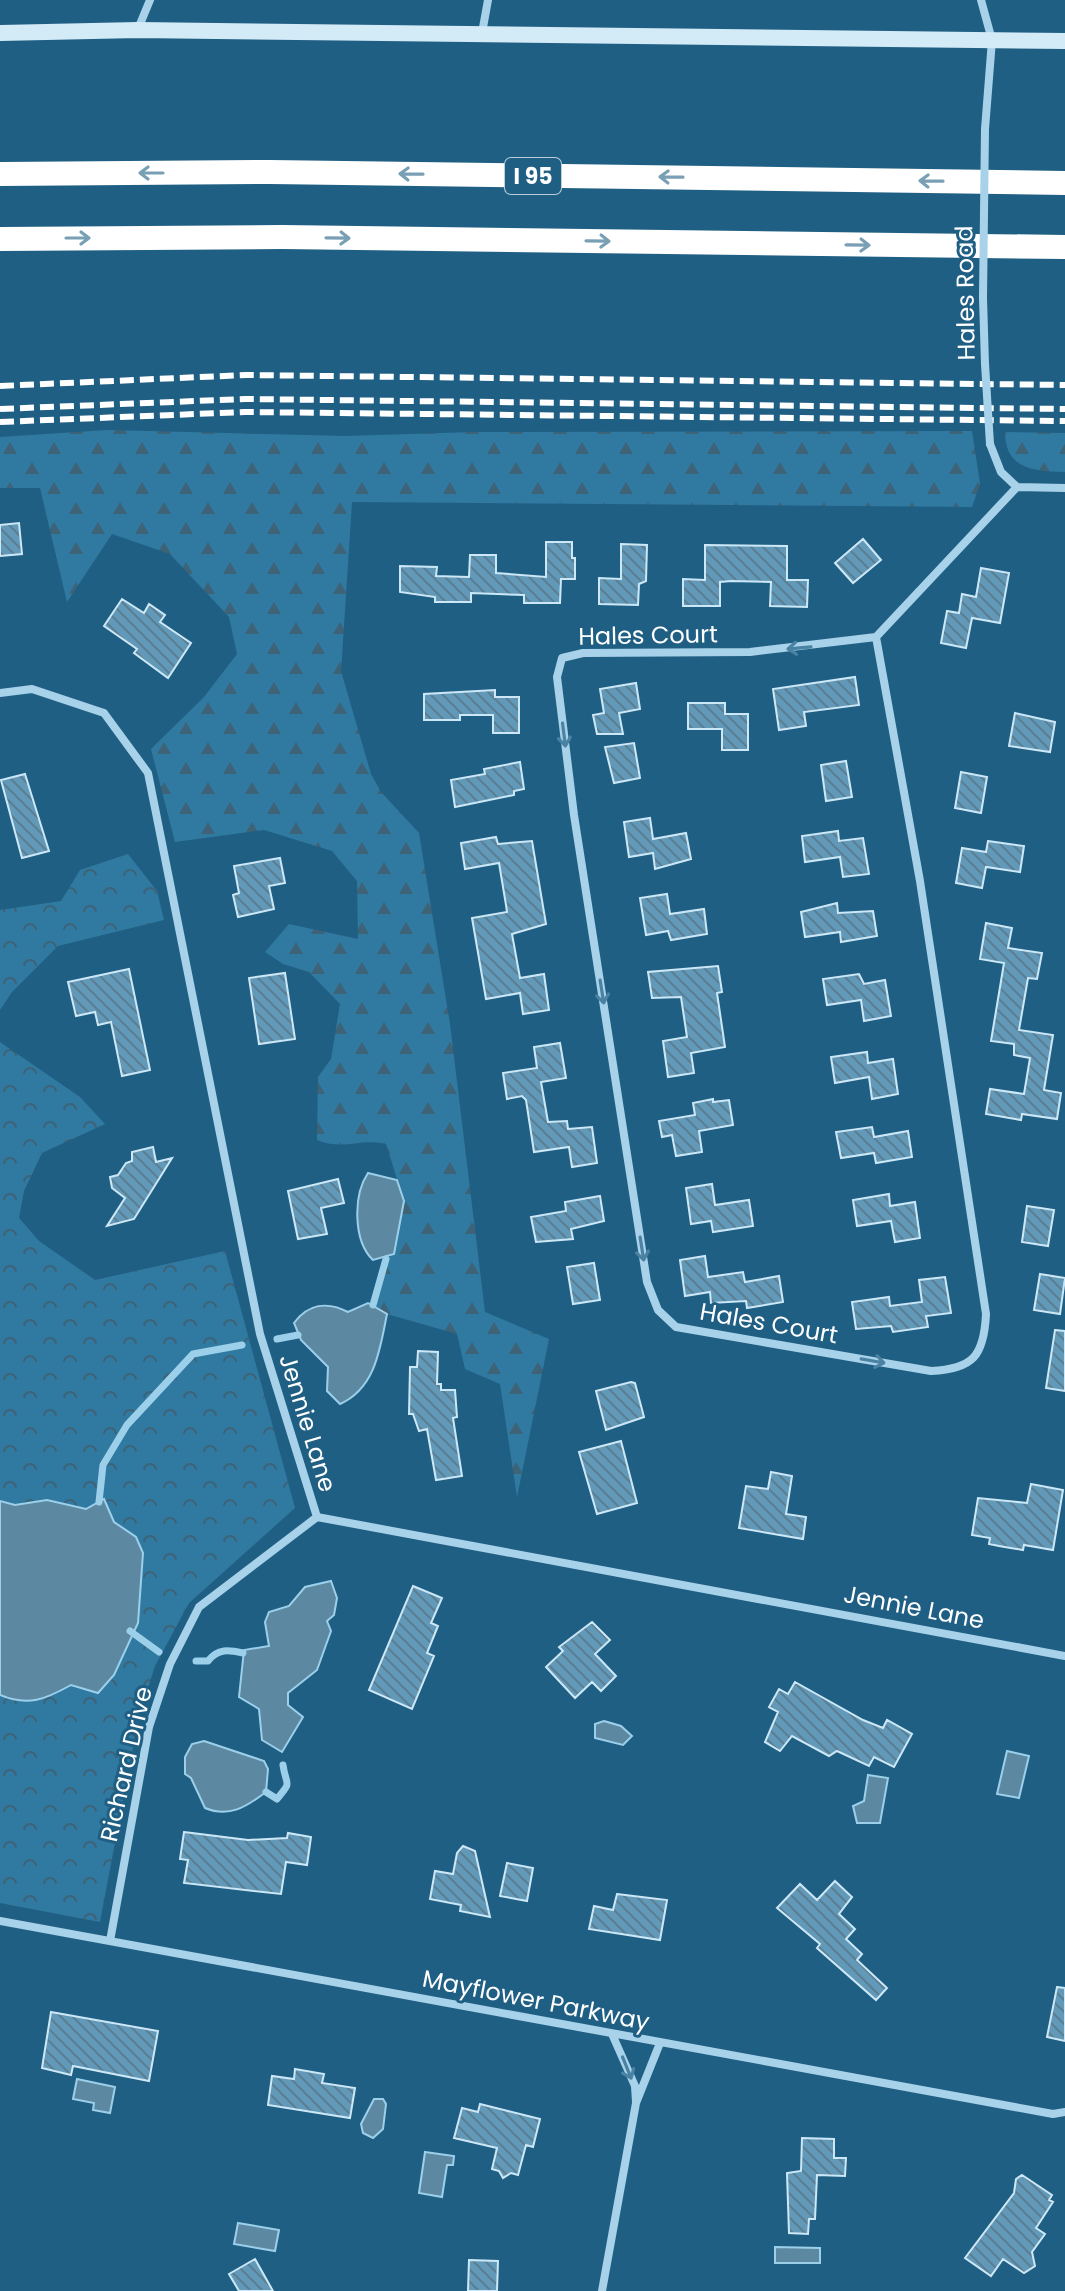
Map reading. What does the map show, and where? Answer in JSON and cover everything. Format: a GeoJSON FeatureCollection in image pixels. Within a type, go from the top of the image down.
{"type":"FeatureCollection","features":[{"type":"Feature","properties":{"kind":"highway","name":"I 95"},"geometry":{"type":"LineString","coordinates":[[0,174],[270,172],[1065,183]]}},
{"type":"Feature","properties":{"kind":"highway"},"geometry":{"type":"LineString","coordinates":[[0,239],[282,237],[1065,247]]}},
{"type":"Feature","properties":{"kind":"main road"},"geometry":{"type":"LineString","coordinates":[[0,33],[138,30],[1065,41]]}},
{"type":"Feature","properties":{"kind":"street"},"geometry":{"type":"LineString","coordinates":[[138,30],[150,0]]}},
{"type":"Feature","properties":{"kind":"street"},"geometry":{"type":"LineString","coordinates":[[482,33],[488,0]]}},
{"type":"Feature","properties":{"kind":"street","name":"Hales Road"},"geometry":{"type":"LineString","coordinates":[[981,0],[992,40],[985,129],[983,298],[990,444],[995,464],[1017,487]]}},
{"type":"Feature","properties":{"kind":"street"},"geometry":{"type":"LineString","coordinates":[[876,637],[1017,487],[1065,488]]}},
{"type":"Feature","properties":{"kind":"street","name":"Hales Court"},"geometry":{"type":"LineString","coordinates":[[876,637],[917,866],[986,1314],[985,1338],[975,1359],[955,1370],[931,1371],[676,1327],[658,1310],[643,1255],[576,830],[557,677],[562,658],[583,653],[750,652],[876,637]]}},
{"type":"Feature","properties":{"kind":"street","name":"Jennie Lane"},"geometry":{"type":"LineString","coordinates":[[0,693],[32,689],[104,713],[148,773],[260,1334],[317,1517],[1065,1656]]}},
{"type":"Feature","properties":{"kind":"street","name":"Richard Drive"},"geometry":{"type":"LineString","coordinates":[[110,1941],[149,1727],[170,1664],[199,1607],[317,1517]]}},
{"type":"Feature","properties":{"kind":"street","name":"Mayflower Parkway"},"geometry":{"type":"LineString","coordinates":[[0,1921],[1053,2114],[1065,2112]]}},
{"type":"Feature","properties":{"kind":"street"},"geometry":{"type":"LineString","coordinates":[[612,2034],[635,2086],[636,2103]]}},
{"type":"Feature","properties":{"kind":"street"},"geometry":{"type":"LineString","coordinates":[[602,2291],[636,2103],[660,2043]]}},
{"type":"Feature","properties":{"kind":"green space"},"geometry":{"type":"Polygon","coordinates":[[[107,430],[345,436],[474,432],[972,431],[980,484],[972,507],[352,502],[341,671],[371,774],[381,792],[419,833],[450,1024],[485,1312],[549,1339],[517,1497],[500,1384],[465,1369],[457,1334],[387,1314],[373,1305],[386,1259],[394,1254],[404,1201],[386,1144],[367,1142],[344,1145],[317,1140],[318,1077],[331,1059],[340,1004],[309,972],[283,964],[265,952],[289,924],[358,939],[357,881],[332,851],[264,830],[175,842],[151,749],[204,697],[237,654],[229,617],[170,554],[112,534],[67,602],[40,488],[0,488],[0,437],[107,430]]]}},
{"type":"Feature","properties":{"kind":"green space"},"geometry":{"type":"Polygon","coordinates":[[[1005,432],[1065,433],[1065,472],[1023,466],[1010,454],[1005,432]]]}},
{"type":"Feature","properties":{"kind":"green space"},"geometry":{"type":"Polygon","coordinates":[[[128,854],[157,891],[164,920],[58,946],[12,992],[0,1010],[0,910],[61,901],[80,870],[128,854]]]}},
{"type":"Feature","properties":{"kind":"green space"},"geometry":{"type":"Polygon","coordinates":[[[0,1042],[80,1097],[105,1124],[42,1153],[24,1191],[19,1218],[39,1241],[95,1280],[225,1251],[295,1508],[189,1603],[155,1666],[139,1716],[100,1922],[0,1903],[0,1042]]]}},
{"type":"Feature","properties":{"kind":"shaded area"},"geometry":{"type":"Polygon","coordinates":[[[368,1173],[397,1180],[404,1201],[394,1254],[373,1260],[366,1252],[357,1218],[360,1193],[368,1173]]]}},
{"type":"Feature","properties":{"kind":"shaded area"},"geometry":{"type":"Polygon","coordinates":[[[368,1303],[387,1314],[379,1353],[362,1388],[340,1404],[327,1391],[328,1367],[301,1340],[294,1323],[305,1312],[318,1306],[333,1306],[348,1312],[368,1303]]]}},
{"type":"Feature","properties":{"kind":"shaded area"},"geometry":{"type":"Polygon","coordinates":[[[104,1499],[114,1522],[136,1537],[143,1553],[138,1623],[114,1675],[98,1693],[71,1685],[37,1700],[10,1699],[0,1695],[0,1501],[15,1505],[47,1500],[86,1509],[104,1499]]]}},
{"type":"Feature","properties":{"kind":"shaded area"},"geometry":{"type":"Polygon","coordinates":[[[331,1581],[337,1598],[334,1615],[327,1621],[331,1631],[317,1670],[288,1693],[288,1705],[303,1717],[282,1752],[262,1740],[259,1709],[239,1697],[244,1650],[269,1646],[265,1622],[269,1612],[289,1606],[305,1587],[331,1581]]]}},
{"type":"Feature","properties":{"kind":"shaded area"},"geometry":{"type":"Polygon","coordinates":[[[604,1721],[621,1726],[632,1736],[623,1745],[595,1738],[595,1724],[604,1721]]]}},
{"type":"Feature","properties":{"kind":"shaded area"},"geometry":{"type":"Polygon","coordinates":[[[204,1741],[264,1761],[268,1769],[266,1792],[230,1811],[205,1808],[191,1778],[185,1774],[185,1757],[192,1744],[204,1741]]]}},
{"type":"Feature","properties":{"kind":"shaded area"},"geometry":{"type":"Polygon","coordinates":[[[1007,1751],[1029,1756],[1019,1798],[997,1794],[1007,1751]]]}},
{"type":"Feature","properties":{"kind":"shaded area"},"geometry":{"type":"Polygon","coordinates":[[[868,1775],[888,1778],[880,1823],[857,1823],[853,1806],[864,1801],[868,1775]]]}},
{"type":"Feature","properties":{"kind":"shaded area"},"geometry":{"type":"Polygon","coordinates":[[[77,2079],[115,2087],[110,2113],[93,2110],[94,2103],[73,2099],[77,2079]]]}},
{"type":"Feature","properties":{"kind":"shaded area"},"geometry":{"type":"Polygon","coordinates":[[[374,2099],[383,2099],[386,2104],[383,2129],[373,2138],[363,2133],[361,2124],[374,2099]]]}},
{"type":"Feature","properties":{"kind":"shaded area"},"geometry":{"type":"Polygon","coordinates":[[[425,2152],[454,2156],[453,2165],[447,2165],[442,2197],[419,2193],[425,2152]]]}},
{"type":"Feature","properties":{"kind":"shaded area"},"geometry":{"type":"Polygon","coordinates":[[[238,2223],[279,2230],[275,2251],[234,2244],[238,2223]]]}},
{"type":"Feature","properties":{"kind":"shaded area"},"geometry":{"type":"Polygon","coordinates":[[[775,2247],[820,2248],[820,2263],[775,2263],[775,2247]]]}},
{"type":"Feature","properties":{"kind":"building"},"geometry":{"type":"Polygon","coordinates":[[[19,523],[22,554],[0,556],[0,525],[19,523]]]}},
{"type":"Feature","properties":{"kind":"building"},"geometry":{"type":"Polygon","coordinates":[[[863,539],[881,560],[853,583],[835,563],[863,539]]]}},
{"type":"Feature","properties":{"kind":"building"},"geometry":{"type":"Polygon","coordinates":[[[546,542],[572,542],[575,579],[561,579],[560,603],[524,603],[524,595],[471,593],[471,602],[435,602],[435,597],[400,592],[400,566],[437,567],[436,576],[469,577],[470,555],[496,555],[496,573],[546,577],[546,542]]]}},
{"type":"Feature","properties":{"kind":"building"},"geometry":{"type":"Polygon","coordinates":[[[621,544],[647,545],[646,581],[639,584],[638,605],[599,604],[599,578],[621,579],[621,544]]]}},
{"type":"Feature","properties":{"kind":"building"},"geometry":{"type":"Polygon","coordinates":[[[705,545],[787,546],[787,580],[808,580],[807,607],[770,606],[771,582],[731,581],[720,582],[720,606],[683,606],[683,579],[705,580],[705,545]]]}},
{"type":"Feature","properties":{"kind":"building"},"geometry":{"type":"Polygon","coordinates":[[[981,568],[1009,573],[1000,623],[972,618],[966,648],[941,643],[947,611],[959,613],[962,594],[976,597],[981,568]]]}},
{"type":"Feature","properties":{"kind":"building"},"geometry":{"type":"Polygon","coordinates":[[[122,599],[144,613],[149,604],[165,615],[160,622],[191,643],[168,678],[134,653],[137,649],[104,626],[122,599]]]}},
{"type":"Feature","properties":{"kind":"building"},"geometry":{"type":"Polygon","coordinates":[[[855,677],[859,705],[804,712],[806,726],[779,730],[773,689],[855,677]]]}},
{"type":"Feature","properties":{"kind":"building"},"geometry":{"type":"Polygon","coordinates":[[[636,683],[640,709],[619,713],[623,734],[597,734],[593,715],[604,713],[600,689],[636,683]]]}},
{"type":"Feature","properties":{"kind":"building"},"geometry":{"type":"Polygon","coordinates":[[[495,690],[495,697],[519,697],[519,733],[493,733],[493,715],[460,715],[460,720],[424,720],[424,694],[495,690]]]}},
{"type":"Feature","properties":{"kind":"building"},"geometry":{"type":"Polygon","coordinates":[[[688,703],[725,703],[725,714],[748,714],[748,750],[722,750],[722,729],[688,729],[688,703]]]}},
{"type":"Feature","properties":{"kind":"building"},"geometry":{"type":"Polygon","coordinates":[[[1015,713],[1055,722],[1050,752],[1009,746],[1015,713]]]}},
{"type":"Feature","properties":{"kind":"building"},"geometry":{"type":"Polygon","coordinates":[[[634,743],[640,778],[614,783],[605,747],[634,743]]]}},
{"type":"Feature","properties":{"kind":"building"},"geometry":{"type":"Polygon","coordinates":[[[846,761],[852,797],[826,801],[821,765],[846,761]]]}},
{"type":"Feature","properties":{"kind":"building"},"geometry":{"type":"Polygon","coordinates":[[[520,762],[524,789],[514,791],[514,795],[455,807],[451,780],[485,774],[484,769],[520,762]]]}},
{"type":"Feature","properties":{"kind":"building"},"geometry":{"type":"Polygon","coordinates":[[[961,772],[987,777],[981,813],[955,808],[961,772]]]}},
{"type":"Feature","properties":{"kind":"building"},"geometry":{"type":"Polygon","coordinates":[[[25,774],[49,851],[22,858],[1,780],[25,774]]]}},
{"type":"Feature","properties":{"kind":"building"},"geometry":{"type":"Polygon","coordinates":[[[650,818],[653,839],[686,833],[691,859],[655,869],[653,853],[629,857],[624,822],[650,818]]]}},
{"type":"Feature","properties":{"kind":"building"},"geometry":{"type":"Polygon","coordinates":[[[838,831],[839,841],[863,838],[869,874],[843,877],[840,857],[805,862],[802,836],[838,831]]]}},
{"type":"Feature","properties":{"kind":"building"},"geometry":{"type":"Polygon","coordinates":[[[496,837],[498,844],[532,841],[546,924],[512,934],[520,978],[544,974],[549,1010],[523,1014],[520,993],[486,999],[472,918],[507,912],[506,905],[499,863],[465,869],[461,843],[496,837]]]}},
{"type":"Feature","properties":{"kind":"building"},"geometry":{"type":"Polygon","coordinates":[[[988,841],[1024,846],[1020,872],[986,867],[982,888],[956,883],[962,848],[986,852],[988,841]]]}},
{"type":"Feature","properties":{"kind":"building"},"geometry":{"type":"Polygon","coordinates":[[[280,858],[285,883],[269,886],[274,909],[238,917],[233,895],[239,893],[234,866],[280,858]]]}},
{"type":"Feature","properties":{"kind":"building"},"geometry":{"type":"Polygon","coordinates":[[[667,894],[670,914],[704,909],[707,934],[671,940],[668,931],[646,935],[640,898],[667,894]]]}},
{"type":"Feature","properties":{"kind":"building"},"geometry":{"type":"Polygon","coordinates":[[[837,903],[838,913],[873,911],[877,936],[841,942],[840,932],[805,937],[801,912],[837,903]]]}},
{"type":"Feature","properties":{"kind":"building"},"geometry":{"type":"Polygon","coordinates":[[[986,923],[1012,928],[1008,948],[1042,953],[1037,979],[1028,978],[1019,1030],[1053,1035],[1044,1090],[1061,1093],[1057,1119],[1022,1114],[1021,1120],[986,1114],[990,1089],[1024,1094],[1030,1058],[1014,1055],[1014,1044],[991,1041],[1004,963],[980,959],[986,923]]]}},
{"type":"Feature","properties":{"kind":"building"},"geometry":{"type":"Polygon","coordinates":[[[718,966],[722,992],[717,993],[725,1047],[691,1053],[694,1073],[668,1077],[663,1041],[687,1037],[681,997],[652,998],[648,972],[718,966]]]}},
{"type":"Feature","properties":{"kind":"building"},"geometry":{"type":"Polygon","coordinates":[[[129,969],[150,1070],[122,1076],[111,1022],[98,1025],[95,1012],[76,1016],[68,982],[129,969]]]}},
{"type":"Feature","properties":{"kind":"building"},"geometry":{"type":"Polygon","coordinates":[[[285,973],[295,1039],[259,1044],[249,978],[285,973]]]}},
{"type":"Feature","properties":{"kind":"building"},"geometry":{"type":"Polygon","coordinates":[[[859,974],[864,984],[885,980],[891,1016],[864,1021],[861,1000],[827,1005],[823,979],[859,974]]]}},
{"type":"Feature","properties":{"kind":"building"},"geometry":{"type":"Polygon","coordinates":[[[560,1043],[566,1078],[541,1082],[548,1122],[567,1121],[568,1129],[592,1127],[597,1163],[572,1167],[569,1147],[534,1152],[526,1100],[522,1096],[507,1099],[503,1073],[537,1068],[534,1047],[560,1043]]]}},
{"type":"Feature","properties":{"kind":"building"},"geometry":{"type":"Polygon","coordinates":[[[867,1052],[868,1063],[893,1059],[898,1094],[872,1099],[869,1077],[835,1083],[831,1057],[867,1052]]]}},
{"type":"Feature","properties":{"kind":"building"},"geometry":{"type":"Polygon","coordinates":[[[713,1099],[713,1102],[729,1100],[733,1125],[699,1131],[702,1152],[676,1156],[672,1135],[662,1137],[659,1121],[695,1115],[693,1103],[713,1099]]]}},
{"type":"Feature","properties":{"kind":"building"},"geometry":{"type":"Polygon","coordinates":[[[872,1127],[874,1137],[908,1131],[912,1157],[876,1163],[874,1153],[841,1158],[836,1132],[872,1127]]]}},
{"type":"Feature","properties":{"kind":"building"},"geometry":{"type":"Polygon","coordinates":[[[153,1147],[156,1162],[172,1158],[134,1219],[107,1226],[125,1198],[112,1188],[110,1177],[118,1175],[126,1163],[132,1161],[132,1152],[153,1147]]]}},
{"type":"Feature","properties":{"kind":"building"},"geometry":{"type":"Polygon","coordinates":[[[338,1179],[344,1203],[321,1208],[327,1234],[298,1239],[288,1191],[338,1179]]]}},
{"type":"Feature","properties":{"kind":"building"},"geometry":{"type":"Polygon","coordinates":[[[712,1184],[715,1205],[749,1200],[753,1226],[713,1232],[711,1221],[691,1224],[686,1188],[712,1184]]]}},
{"type":"Feature","properties":{"kind":"building"},"geometry":{"type":"Polygon","coordinates":[[[889,1194],[890,1206],[915,1202],[920,1238],[895,1242],[891,1221],[857,1226],[853,1200],[889,1194]]]}},
{"type":"Feature","properties":{"kind":"building"},"geometry":{"type":"Polygon","coordinates":[[[600,1196],[604,1221],[571,1229],[573,1239],[536,1242],[531,1217],[566,1211],[565,1202],[600,1196]]]}},
{"type":"Feature","properties":{"kind":"building"},"geometry":{"type":"Polygon","coordinates":[[[1027,1206],[1054,1210],[1048,1246],[1022,1242],[1027,1206]]]}},
{"type":"Feature","properties":{"kind":"building"},"geometry":{"type":"Polygon","coordinates":[[[705,1256],[708,1277],[743,1272],[745,1282],[779,1276],[783,1302],[747,1308],[746,1301],[711,1303],[710,1292],[685,1296],[680,1260],[705,1256]]]}},
{"type":"Feature","properties":{"kind":"building"},"geometry":{"type":"Polygon","coordinates":[[[594,1263],[600,1300],[573,1304],[567,1267],[594,1263]]]}},
{"type":"Feature","properties":{"kind":"building"},"geometry":{"type":"Polygon","coordinates":[[[1040,1274],[1065,1278],[1060,1314],[1034,1310],[1040,1274]]]}},
{"type":"Feature","properties":{"kind":"building"},"geometry":{"type":"Polygon","coordinates":[[[945,1277],[951,1313],[926,1316],[928,1327],[893,1332],[891,1326],[856,1329],[852,1302],[889,1297],[890,1306],[922,1302],[919,1280],[945,1277]]]}},
{"type":"Feature","properties":{"kind":"building"},"geometry":{"type":"Polygon","coordinates":[[[1055,1330],[1065,1331],[1065,1391],[1046,1388],[1055,1330]]]}},
{"type":"Feature","properties":{"kind":"building"},"geometry":{"type":"Polygon","coordinates":[[[418,1351],[438,1352],[437,1384],[441,1384],[441,1390],[455,1390],[457,1417],[453,1418],[462,1476],[436,1480],[427,1429],[419,1431],[413,1414],[409,1414],[410,1367],[417,1367],[418,1351]]]}},
{"type":"Feature","properties":{"kind":"building"},"geometry":{"type":"Polygon","coordinates":[[[635,1383],[644,1417],[606,1430],[596,1391],[635,1383]]]}},
{"type":"Feature","properties":{"kind":"building"},"geometry":{"type":"Polygon","coordinates":[[[621,1441],[637,1503],[597,1514],[579,1452],[621,1441]]]}},
{"type":"Feature","properties":{"kind":"building"},"geometry":{"type":"Polygon","coordinates":[[[771,1472],[792,1476],[786,1514],[806,1517],[803,1539],[739,1528],[746,1486],[768,1489],[771,1472]]]}},
{"type":"Feature","properties":{"kind":"building"},"geometry":{"type":"Polygon","coordinates":[[[1031,1484],[1063,1490],[1053,1550],[1024,1545],[1023,1550],[999,1546],[989,1544],[990,1538],[972,1535],[978,1498],[1027,1503],[1031,1484]]]}},
{"type":"Feature","properties":{"kind":"building"},"geometry":{"type":"Polygon","coordinates":[[[413,1586],[442,1598],[431,1623],[438,1626],[427,1653],[434,1656],[412,1709],[369,1690],[413,1586]]]}},
{"type":"Feature","properties":{"kind":"building"},"geometry":{"type":"Polygon","coordinates":[[[592,1622],[610,1640],[595,1654],[616,1676],[601,1691],[592,1682],[575,1698],[546,1667],[563,1651],[559,1647],[592,1622]]]}},
{"type":"Feature","properties":{"kind":"building"},"geometry":{"type":"Polygon","coordinates":[[[795,1682],[863,1720],[883,1728],[887,1720],[912,1734],[894,1767],[874,1757],[869,1766],[837,1751],[829,1756],[792,1736],[780,1751],[765,1742],[778,1712],[769,1707],[779,1689],[788,1694],[795,1682]]]}},
{"type":"Feature","properties":{"kind":"building"},"geometry":{"type":"Polygon","coordinates":[[[184,1832],[248,1840],[287,1838],[288,1833],[311,1837],[307,1865],[286,1862],[281,1894],[184,1883],[188,1860],[180,1859],[184,1832]]]}},
{"type":"Feature","properties":{"kind":"building"},"geometry":{"type":"Polygon","coordinates":[[[463,1846],[475,1851],[490,1917],[460,1911],[461,1905],[430,1899],[435,1871],[453,1874],[457,1853],[463,1846]]]}},
{"type":"Feature","properties":{"kind":"building"},"geometry":{"type":"Polygon","coordinates":[[[507,1863],[533,1868],[527,1901],[500,1896],[507,1863]]]}},
{"type":"Feature","properties":{"kind":"building"},"geometry":{"type":"Polygon","coordinates":[[[835,1881],[852,1897],[839,1914],[855,1929],[846,1939],[862,1954],[857,1960],[887,1988],[876,2000],[817,1948],[820,1944],[777,1908],[800,1884],[817,1900],[835,1881]]]}},
{"type":"Feature","properties":{"kind":"building"},"geometry":{"type":"Polygon","coordinates":[[[617,1894],[667,1900],[660,1940],[589,1929],[594,1906],[613,1910],[617,1894]]]}},
{"type":"Feature","properties":{"kind":"building"},"geometry":{"type":"Polygon","coordinates":[[[1057,1987],[1065,1988],[1065,2041],[1047,2037],[1057,1987]]]}},
{"type":"Feature","properties":{"kind":"building"},"geometry":{"type":"Polygon","coordinates":[[[51,2012],[158,2031],[149,2081],[73,2066],[71,2075],[42,2068],[51,2012]]]}},
{"type":"Feature","properties":{"kind":"building"},"geometry":{"type":"Polygon","coordinates":[[[295,2069],[324,2074],[322,2083],[355,2088],[350,2118],[268,2105],[272,2076],[294,2079],[295,2069]]]}},
{"type":"Feature","properties":{"kind":"building"},"geometry":{"type":"Polygon","coordinates":[[[480,2104],[540,2119],[533,2147],[526,2145],[518,2175],[511,2173],[503,2178],[499,2171],[492,2169],[497,2148],[454,2138],[462,2108],[478,2112],[480,2104]]]}},
{"type":"Feature","properties":{"kind":"building"},"geometry":{"type":"Polygon","coordinates":[[[802,2138],[834,2139],[834,2158],[846,2158],[845,2176],[817,2175],[815,2219],[809,2219],[808,2234],[789,2233],[787,2173],[801,2171],[802,2138]]]}},
{"type":"Feature","properties":{"kind":"building"},"geometry":{"type":"Polygon","coordinates":[[[1022,2175],[1052,2195],[1049,2200],[1053,2202],[1036,2228],[1045,2234],[1032,2252],[1035,2266],[1024,2273],[1003,2259],[991,2276],[965,2258],[1014,2193],[1016,2179],[1022,2175]]]}},
{"type":"Feature","properties":{"kind":"building"},"geometry":{"type":"Polygon","coordinates":[[[255,2259],[273,2291],[239,2291],[229,2274],[255,2259]]]}},
{"type":"Feature","properties":{"kind":"building"},"geometry":{"type":"Polygon","coordinates":[[[469,2260],[498,2261],[497,2291],[468,2291],[469,2260]]]}},
{"type":"Feature","properties":{"kind":"waterway"},"geometry":{"type":"LineString","coordinates":[[373,1305],[386,1259]]}},
{"type":"Feature","properties":{"kind":"waterway"},"geometry":{"type":"LineString","coordinates":[[277,1339],[298,1335]]}},
{"type":"Feature","properties":{"kind":"waterway"},"geometry":{"type":"LineString","coordinates":[[99,1502],[103,1465],[127,1425],[193,1354],[242,1345]]}},
{"type":"Feature","properties":{"kind":"waterway"},"geometry":{"type":"LineString","coordinates":[[130,1631],[159,1652]]}},
{"type":"Feature","properties":{"kind":"waterway"},"geometry":{"type":"LineString","coordinates":[[196,1661],[208,1661],[224,1651],[243,1653]]}},
{"type":"Feature","properties":{"kind":"waterway"},"geometry":{"type":"LineString","coordinates":[[266,1792],[277,1799],[285,1789],[287,1783],[283,1765]]}},
{"type":"Feature","properties":{"kind":"railway"},"geometry":{"type":"LineString","coordinates":[[0,386],[246,375],[1065,385]]}},
{"type":"Feature","properties":{"kind":"railway"},"geometry":{"type":"LineString","coordinates":[[0,409],[245,399],[1065,409]]}},
{"type":"Feature","properties":{"kind":"railway"},"geometry":{"type":"LineString","coordinates":[[0,422],[245,412],[1065,421]]}}]}
